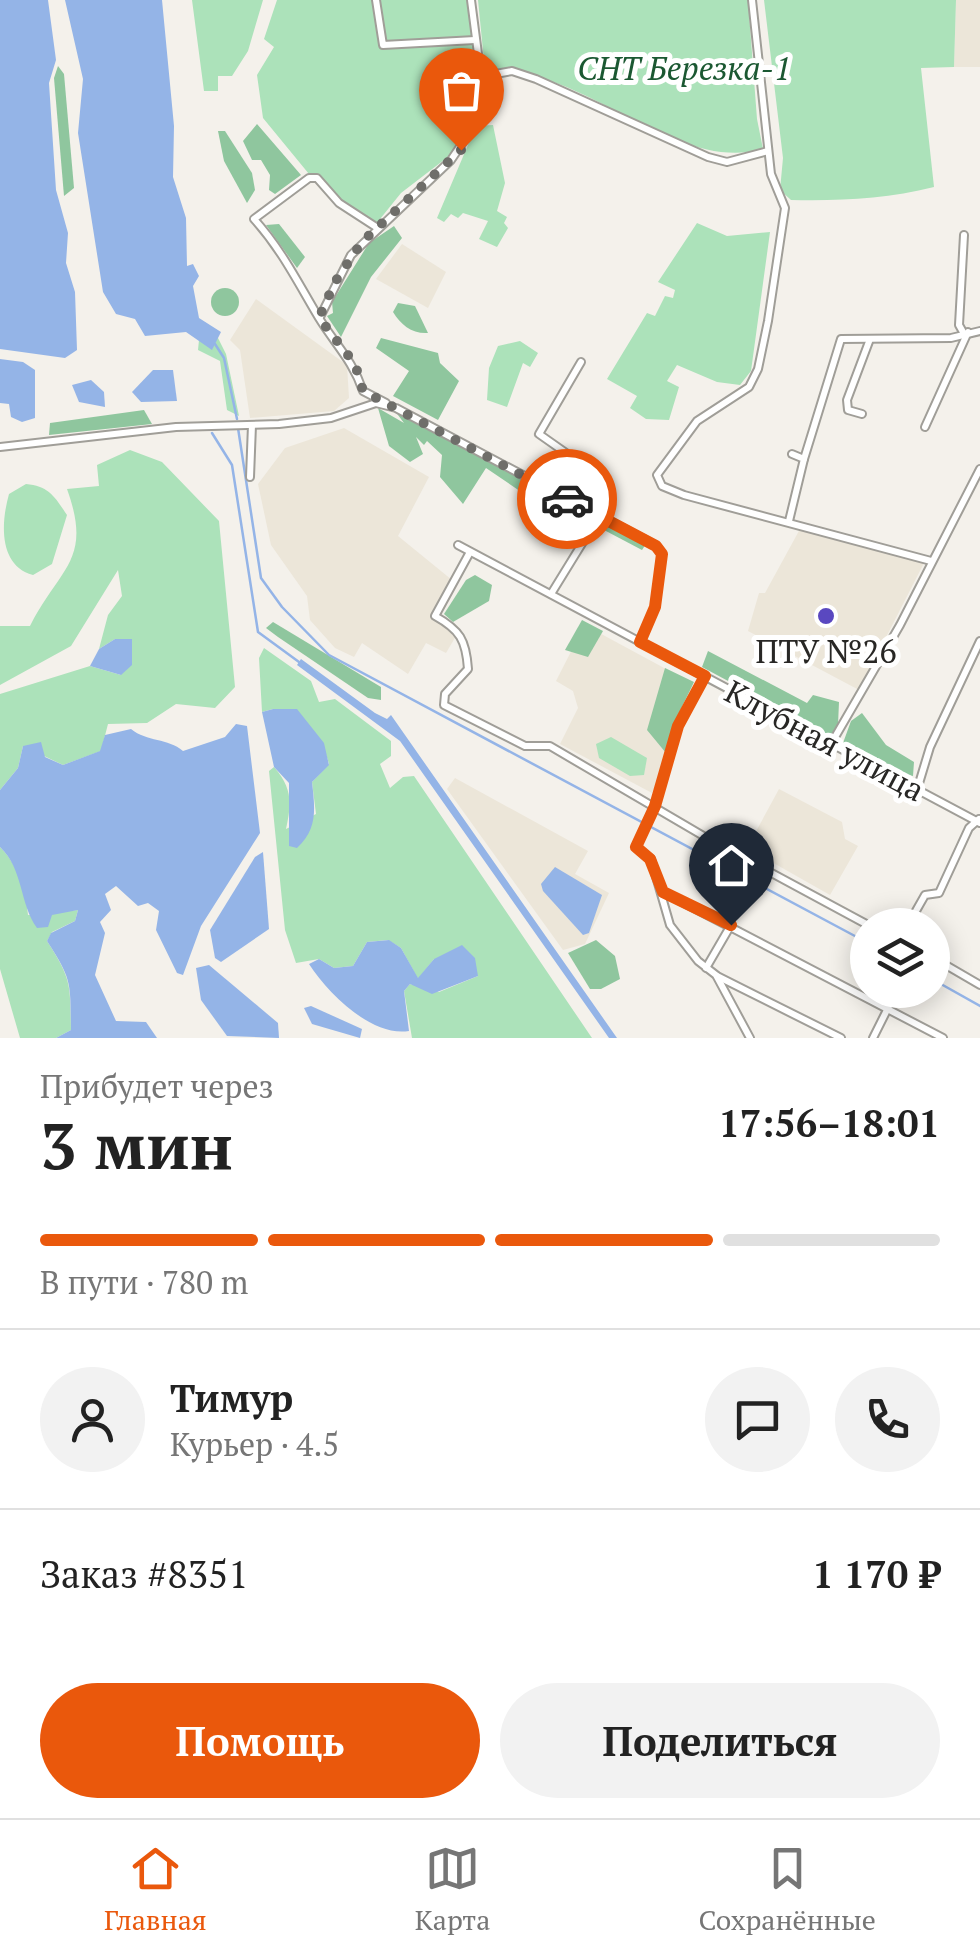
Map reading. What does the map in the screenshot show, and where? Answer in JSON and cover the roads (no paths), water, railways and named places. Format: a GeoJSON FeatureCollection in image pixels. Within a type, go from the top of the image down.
{"type":"FeatureCollection","features":[{"type":"Feature","properties":{"kind":"street"},"geometry":{"type":"LineString","coordinates":[[376,0],[383,45],[476,40]]}},
{"type":"Feature","properties":{"kind":"street"},"geometry":{"type":"LineString","coordinates":[[319,318],[351,255],[461,150],[479,77],[471,0]]}},
{"type":"Feature","properties":{"kind":"street"},"geometry":{"type":"LineString","coordinates":[[752,0],[768,152],[785,208],[758,369],[749,387],[697,421],[657,475],[662,486],[684,495],[931,561]]}},
{"type":"Feature","properties":{"kind":"street"},"geometry":{"type":"LineString","coordinates":[[479,77],[512,71],[524,75],[727,162],[768,152]]}},
{"type":"Feature","properties":{"kind":"street"},"geometry":{"type":"LineString","coordinates":[[376,227],[339,203],[317,178],[309,178],[254,219],[292,266],[319,318],[355,364],[363,391],[656,546],[662,554],[655,607],[640,642]]}},
{"type":"Feature","properties":{"kind":"street"},"geometry":{"type":"LineString","coordinates":[[964,236],[959,325],[966,331]]}},
{"type":"Feature","properties":{"kind":"street"},"geometry":{"type":"LineString","coordinates":[[788,521],[841,339],[951,338],[966,331],[980,331]]}},
{"type":"Feature","properties":{"kind":"street"},"geometry":{"type":"LineString","coordinates":[[925,427],[966,331]]}},
{"type":"Feature","properties":{"kind":"street"},"geometry":{"type":"LineString","coordinates":[[862,414],[848,410],[847,400],[870,339]]}},
{"type":"Feature","properties":{"kind":"street"},"geometry":{"type":"LineString","coordinates":[[545,488],[566,452],[539,434],[581,362]]}},
{"type":"Feature","properties":{"kind":"street"},"geometry":{"type":"LineString","coordinates":[[0,447],[176,427],[330,418],[376,403],[396,408]]}},
{"type":"Feature","properties":{"kind":"street"},"geometry":{"type":"LineString","coordinates":[[250,477],[252,425]]}},
{"type":"Feature","properties":{"kind":"street"},"geometry":{"type":"LineString","coordinates":[[792,454],[804,459]]}},
{"type":"Feature","properties":{"kind":"street"},"geometry":{"type":"LineString","coordinates":[[831,744],[980,469]]}},
{"type":"Feature","properties":{"kind":"street"},"geometry":{"type":"LineString","coordinates":[[968,494],[980,499]]}},
{"type":"Feature","properties":{"kind":"street"},"geometry":{"type":"LineString","coordinates":[[550,594],[599,516]]}},
{"type":"Feature","properties":{"kind":"street","name":"Клубная улица"},"geometry":{"type":"LineString","coordinates":[[458,546],[979,821]]}},
{"type":"Feature","properties":{"kind":"street"},"geometry":{"type":"LineString","coordinates":[[470,552],[434,616],[456,628],[466,645],[468,669],[445,694],[444,705],[525,746],[550,746],[850,915]]}},
{"type":"Feature","properties":{"kind":"street"},"geometry":{"type":"LineString","coordinates":[[917,790],[930,747],[980,640]]}},
{"type":"Feature","properties":{"kind":"street"},"geometry":{"type":"LineString","coordinates":[[705,676],[678,726],[655,806],[636,847],[650,859],[670,925],[706,968],[841,1038]]}},
{"type":"Feature","properties":{"kind":"street"},"geometry":{"type":"LineString","coordinates":[[918,908],[925,896],[939,892],[969,828],[979,821]]}},
{"type":"Feature","properties":{"kind":"street"},"geometry":{"type":"LineString","coordinates":[[663,892],[850,988]]}},
{"type":"Feature","properties":{"kind":"street"},"geometry":{"type":"LineString","coordinates":[[706,968],[731,925]]}},
{"type":"Feature","properties":{"kind":"street"},"geometry":{"type":"LineString","coordinates":[[950,968],[980,985]]}},
{"type":"Feature","properties":{"kind":"street"},"geometry":{"type":"LineString","coordinates":[[716,975],[750,1038]]}},
{"type":"Feature","properties":{"kind":"street"},"geometry":{"type":"LineString","coordinates":[[873,1038],[887,1008],[943,1038]]}},
{"type":"Feature","properties":{"kind":"water"},"geometry":{"type":"Polygon","coordinates":[[[0,0],[48,0],[56,60],[49,83],[56,190],[68,233],[66,263],[75,292],[77,350],[65,358],[0,349],[0,0]]]}},
{"type":"Feature","properties":{"kind":"water"},"geometry":{"type":"Polygon","coordinates":[[[65,0],[162,0],[174,126],[173,177],[186,218],[187,266],[193,264],[199,276],[193,286],[199,318],[221,332],[212,350],[186,332],[145,336],[135,319],[116,314],[103,292],[78,133],[83,79],[65,0]]]}},
{"type":"Feature","properties":{"kind":"water"},"geometry":{"type":"Polygon","coordinates":[[[0,359],[23,362],[35,370],[35,418],[22,422],[11,417],[9,404],[0,403],[0,359]]]}},
{"type":"Feature","properties":{"kind":"water"},"geometry":{"type":"Polygon","coordinates":[[[153,370],[173,370],[177,401],[141,402],[132,392],[153,370]]]}},
{"type":"Feature","properties":{"kind":"water"},"geometry":{"type":"Polygon","coordinates":[[[91,380],[104,392],[105,407],[79,402],[72,385],[91,380]]]}},
{"type":"Feature","properties":{"kind":"water"},"geometry":{"type":"Polygon","coordinates":[[[115,639],[132,639],[132,665],[121,675],[90,666],[99,649],[115,639]]]}},
{"type":"Feature","properties":{"kind":"water"},"geometry":{"type":"Polygon","coordinates":[[[301,659],[375,713],[387,719],[391,715],[617,1038],[609,1038],[400,741],[297,665],[301,659]]]}},
{"type":"Feature","properties":{"kind":"water"},"geometry":{"type":"Polygon","coordinates":[[[297,709],[324,743],[329,765],[312,782],[312,826],[297,848],[289,846],[289,783],[274,767],[262,712],[297,709]]]}},
{"type":"Feature","properties":{"kind":"water"},"geometry":{"type":"Polygon","coordinates":[[[236,724],[247,726],[260,833],[201,926],[183,975],[177,973],[156,930],[159,911],[148,903],[138,906],[116,886],[105,894],[111,910],[100,922],[105,933],[95,975],[116,1021],[146,1022],[157,1038],[56,1038],[71,1030],[70,992],[62,965],[47,941],[51,933],[75,921],[78,910],[52,915],[48,927],[37,928],[18,876],[0,847],[0,790],[18,768],[23,746],[41,742],[45,757],[63,765],[100,751],[105,735],[131,729],[183,751],[225,737],[236,724]]]}},
{"type":"Feature","properties":{"kind":"water"},"geometry":{"type":"Polygon","coordinates":[[[263,852],[269,929],[221,962],[215,958],[210,930],[255,857],[263,852]]]}},
{"type":"Feature","properties":{"kind":"water"},"geometry":{"type":"Polygon","coordinates":[[[555,867],[602,895],[589,933],[583,935],[543,891],[541,884],[555,867]]]}},
{"type":"Feature","properties":{"kind":"water"},"geometry":{"type":"Polygon","coordinates":[[[389,940],[401,948],[418,978],[434,959],[462,945],[475,958],[478,976],[432,994],[410,984],[404,991],[409,1031],[380,1027],[339,1000],[309,964],[319,959],[334,968],[353,966],[367,942],[389,940]]]}},
{"type":"Feature","properties":{"kind":"water"},"geometry":{"type":"Polygon","coordinates":[[[209,965],[278,1023],[279,1038],[227,1036],[201,1000],[196,968],[209,965]]]}},
{"type":"Feature","properties":{"kind":"water"},"geometry":{"type":"Polygon","coordinates":[[[311,1006],[362,1029],[360,1038],[312,1024],[304,1008],[311,1006]]]}},
{"type":"Feature","properties":{"kind":"waterway"},"geometry":{"type":"LineString","coordinates":[[215,344],[224,358],[237,419]]}},
{"type":"Feature","properties":{"kind":"waterway"},"geometry":{"type":"LineString","coordinates":[[238,428],[261,578],[282,607],[329,655],[850,933]]}},
{"type":"Feature","properties":{"kind":"waterway"},"geometry":{"type":"LineString","coordinates":[[212,433],[232,465],[258,632],[299,662]]}},
{"type":"Feature","properties":{"kind":"waterway"},"geometry":{"type":"LineString","coordinates":[[950,989],[980,1006]]}},
{"type":"Feature","properties":{"kind":"place","name":"ПТУ №26"},"geometry":{"type":"Point","coordinates":[826,616]}},
{"type":"Feature","properties":{"kind":"park label","name":"СНТ Березка-1"},"geometry":{"type":"Point","coordinates":[684,68]}}]}
